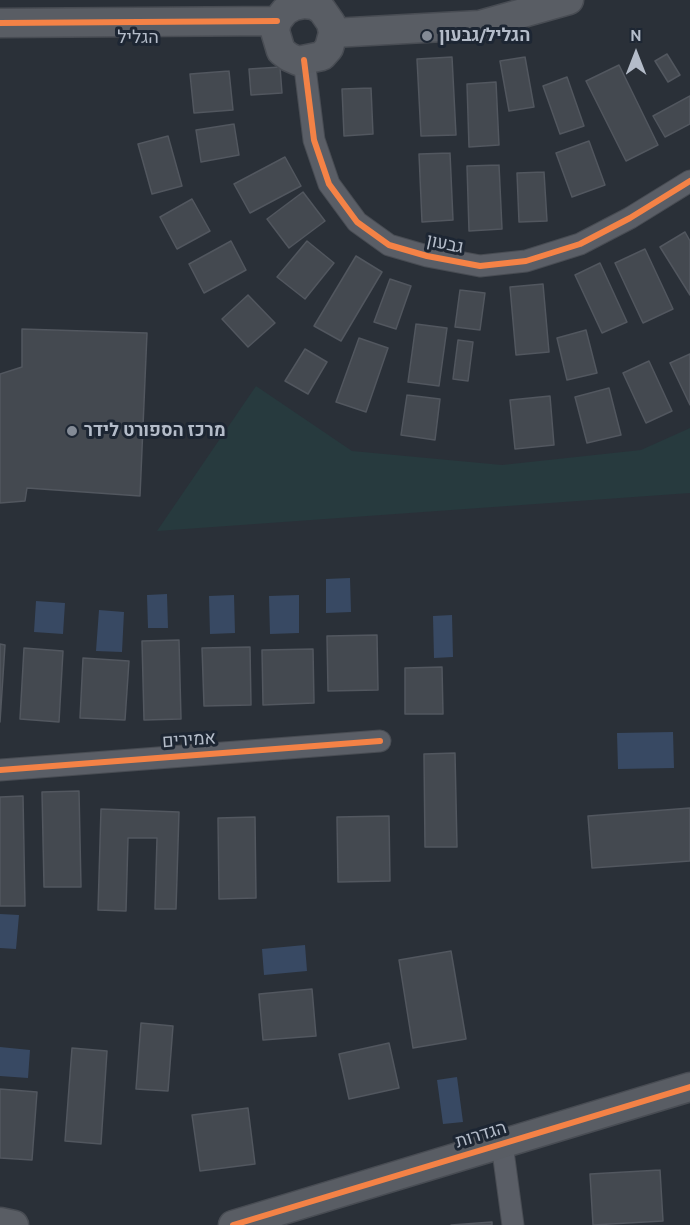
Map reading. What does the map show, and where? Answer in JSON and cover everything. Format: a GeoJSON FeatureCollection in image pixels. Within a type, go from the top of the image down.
{"type":"FeatureCollection","features":[{"type":"Feature","properties":{"kind":"street"},"geometry":{"type":"LineString","coordinates":[[333,33],[480,25],[569,0]]}},
{"type":"Feature","properties":{"kind":"street"},"geometry":{"type":"LineString","coordinates":[[314,3],[326,14],[333,33],[328,48],[322,56],[298,61],[281,51],[276,29],[285,11],[294,6],[314,3]]}},
{"type":"Feature","properties":{"kind":"street","name":"הגליל"},"geometry":{"type":"LineString","coordinates":[[0,23],[276,29]]}},
{"type":"Feature","properties":{"kind":"street","name":"הגליל"},"geometry":{"type":"LineString","coordinates":[[0,39],[276,29]]}},
{"type":"Feature","properties":{"kind":"street","name":"גבעון"},"geometry":{"type":"LineString","coordinates":[[304,60],[314,140],[329,184],[357,222],[389,245],[427,256],[480,266],[526,261],[580,244],[630,218],[690,181]]}},
{"type":"Feature","properties":{"kind":"street","name":"אמירים"},"geometry":{"type":"LineString","coordinates":[[0,770],[380,741]]}},
{"type":"Feature","properties":{"kind":"street","name":"הגדרות"},"geometry":{"type":"LineString","coordinates":[[234,1225],[690,1087]]}},
{"type":"Feature","properties":{"kind":"street"},"geometry":{"type":"LineString","coordinates":[[502,1144],[513,1225]]}},
{"type":"Feature","properties":{"kind":"street","name":"הגדרות"},"geometry":{"type":"LineString","coordinates":[[256,1225],[281,1211]]}},
{"type":"Feature","properties":{"kind":"street"},"geometry":{"type":"LineString","coordinates":[[0,1222],[14,1225]]}},
{"type":"Feature","properties":{"kind":"green space"},"geometry":{"type":"Polygon","coordinates":[[[256,386],[352,451],[502,465],[641,450],[690,428],[690,493],[157,531],[256,386]]]}},
{"type":"Feature","properties":{"kind":"water"},"geometry":{"type":"Polygon","coordinates":[[[350,578],[351,612],[326,613],[326,579],[350,578]]]}},
{"type":"Feature","properties":{"kind":"water"},"geometry":{"type":"Polygon","coordinates":[[[167,594],[168,628],[148,628],[147,595],[167,594]]]}},
{"type":"Feature","properties":{"kind":"water"},"geometry":{"type":"Polygon","coordinates":[[[234,595],[235,633],[210,634],[209,596],[234,595]]]}},
{"type":"Feature","properties":{"kind":"water"},"geometry":{"type":"Polygon","coordinates":[[[299,595],[299,633],[270,634],[269,596],[299,595]]]}},
{"type":"Feature","properties":{"kind":"water"},"geometry":{"type":"Polygon","coordinates":[[[36,601],[65,603],[63,634],[34,632],[36,601]]]}},
{"type":"Feature","properties":{"kind":"water"},"geometry":{"type":"Polygon","coordinates":[[[99,610],[124,612],[122,652],[96,651],[99,610]]]}},
{"type":"Feature","properties":{"kind":"water"},"geometry":{"type":"Polygon","coordinates":[[[452,615],[453,657],[434,658],[433,616],[452,615]]]}},
{"type":"Feature","properties":{"kind":"water"},"geometry":{"type":"Polygon","coordinates":[[[673,732],[674,768],[618,769],[617,733],[673,732]]]}},
{"type":"Feature","properties":{"kind":"water"},"geometry":{"type":"Polygon","coordinates":[[[0,914],[19,915],[16,949],[0,948],[0,914]]]}},
{"type":"Feature","properties":{"kind":"water"},"geometry":{"type":"Polygon","coordinates":[[[305,945],[307,971],[264,975],[262,949],[305,945]]]}},
{"type":"Feature","properties":{"kind":"water"},"geometry":{"type":"Polygon","coordinates":[[[0,1047],[30,1050],[28,1078],[0,1076],[0,1047]]]}},
{"type":"Feature","properties":{"kind":"water"},"geometry":{"type":"Polygon","coordinates":[[[457,1077],[463,1122],[443,1124],[437,1080],[457,1077]]]}},
{"type":"Feature","properties":{"kind":"building"},"geometry":{"type":"Polygon","coordinates":[[[667,54],[680,75],[668,82],[655,61],[667,54]]]}},
{"type":"Feature","properties":{"kind":"building"},"geometry":{"type":"Polygon","coordinates":[[[452,57],[456,135],[421,136],[417,59],[452,57]]]}},
{"type":"Feature","properties":{"kind":"building"},"geometry":{"type":"Polygon","coordinates":[[[525,57],[534,107],[509,111],[500,61],[525,57]]]}},
{"type":"Feature","properties":{"kind":"building"},"geometry":{"type":"Polygon","coordinates":[[[619,65],[658,145],[626,161],[586,81],[619,65]]]}},
{"type":"Feature","properties":{"kind":"building"},"geometry":{"type":"Polygon","coordinates":[[[280,67],[282,93],[251,95],[249,69],[280,67]]]}},
{"type":"Feature","properties":{"kind":"building"},"geometry":{"type":"Polygon","coordinates":[[[229,71],[233,110],[194,113],[190,74],[229,71]]]}},
{"type":"Feature","properties":{"kind":"building"},"geometry":{"type":"Polygon","coordinates":[[[567,77],[584,126],[560,134],[543,86],[567,77]]]}},
{"type":"Feature","properties":{"kind":"building"},"geometry":{"type":"Polygon","coordinates":[[[496,82],[499,145],[469,147],[467,84],[496,82]]]}},
{"type":"Feature","properties":{"kind":"building"},"geometry":{"type":"Polygon","coordinates":[[[371,88],[373,134],[344,136],[342,89],[371,88]]]}},
{"type":"Feature","properties":{"kind":"building"},"geometry":{"type":"Polygon","coordinates":[[[690,96],[690,124],[665,137],[653,116],[690,96]]]}},
{"type":"Feature","properties":{"kind":"building"},"geometry":{"type":"Polygon","coordinates":[[[234,124],[239,155],[201,162],[196,130],[234,124]]]}},
{"type":"Feature","properties":{"kind":"building"},"geometry":{"type":"Polygon","coordinates":[[[168,136],[182,186],[152,194],[138,144],[168,136]]]}},
{"type":"Feature","properties":{"kind":"building"},"geometry":{"type":"Polygon","coordinates":[[[589,141],[605,185],[572,197],[556,153],[589,141]]]}},
{"type":"Feature","properties":{"kind":"building"},"geometry":{"type":"Polygon","coordinates":[[[450,153],[453,220],[422,222],[419,154],[450,153]]]}},
{"type":"Feature","properties":{"kind":"building"},"geometry":{"type":"Polygon","coordinates":[[[285,157],[301,186],[250,213],[234,184],[285,157]]]}},
{"type":"Feature","properties":{"kind":"building"},"geometry":{"type":"Polygon","coordinates":[[[499,165],[502,229],[469,231],[467,166],[499,165]]]}},
{"type":"Feature","properties":{"kind":"building"},"geometry":{"type":"Polygon","coordinates":[[[544,172],[547,221],[519,222],[517,173],[544,172]]]}},
{"type":"Feature","properties":{"kind":"building"},"geometry":{"type":"Polygon","coordinates":[[[303,192],[325,221],[289,248],[267,219],[303,192]]]}},
{"type":"Feature","properties":{"kind":"building"},"geometry":{"type":"Polygon","coordinates":[[[192,199],[210,231],[177,249],[160,217],[192,199]]]}},
{"type":"Feature","properties":{"kind":"building"},"geometry":{"type":"Polygon","coordinates":[[[685,232],[690,241],[690,295],[660,247],[685,232]]]}},
{"type":"Feature","properties":{"kind":"building"},"geometry":{"type":"Polygon","coordinates":[[[231,241],[246,270],[204,293],[189,264],[231,241]]]}},
{"type":"Feature","properties":{"kind":"building"},"geometry":{"type":"Polygon","coordinates":[[[307,241],[334,263],[305,299],[277,277],[307,241]]]}},
{"type":"Feature","properties":{"kind":"building"},"geometry":{"type":"Polygon","coordinates":[[[645,249],[673,309],[643,323],[615,263],[645,249]]]}},
{"type":"Feature","properties":{"kind":"building"},"geometry":{"type":"Polygon","coordinates":[[[356,256],[382,272],[341,341],[314,326],[356,256]]]}},
{"type":"Feature","properties":{"kind":"building"},"geometry":{"type":"Polygon","coordinates":[[[600,263],[627,322],[602,333],[575,275],[600,263]]]}},
{"type":"Feature","properties":{"kind":"building"},"geometry":{"type":"Polygon","coordinates":[[[390,279],[411,286],[396,329],[374,322],[390,279]]]}},
{"type":"Feature","properties":{"kind":"building"},"geometry":{"type":"Polygon","coordinates":[[[543,284],[549,352],[516,355],[510,287],[543,284]]]}},
{"type":"Feature","properties":{"kind":"building"},"geometry":{"type":"Polygon","coordinates":[[[460,290],[485,293],[480,330],[455,327],[460,290]]]}},
{"type":"Feature","properties":{"kind":"building"},"geometry":{"type":"Polygon","coordinates":[[[248,295],[275,323],[248,347],[222,319],[248,295]]]}},
{"type":"Feature","properties":{"kind":"building"},"geometry":{"type":"Polygon","coordinates":[[[416,324],[447,328],[439,386],[408,382],[416,324]]]}},
{"type":"Feature","properties":{"kind":"building","name":"מרכז הספורט לידר"},"geometry":{"type":"Polygon","coordinates":[[[22,329],[147,333],[140,496],[27,488],[25,501],[0,503],[0,374],[22,367],[22,329]]]}},
{"type":"Feature","properties":{"kind":"building"},"geometry":{"type":"Polygon","coordinates":[[[586,330],[597,373],[567,380],[557,338],[586,330]]]}},
{"type":"Feature","properties":{"kind":"building"},"geometry":{"type":"Polygon","coordinates":[[[359,338],[388,348],[366,412],[336,402],[359,338]]]}},
{"type":"Feature","properties":{"kind":"building"},"geometry":{"type":"Polygon","coordinates":[[[458,340],[473,342],[468,381],[453,379],[458,340]]]}},
{"type":"Feature","properties":{"kind":"building"},"geometry":{"type":"Polygon","coordinates":[[[305,349],[327,362],[308,394],[285,381],[305,349]]]}},
{"type":"Feature","properties":{"kind":"building"},"geometry":{"type":"Polygon","coordinates":[[[690,354],[690,405],[670,363],[690,354]]]}},
{"type":"Feature","properties":{"kind":"building"},"geometry":{"type":"Polygon","coordinates":[[[649,361],[672,411],[646,423],[623,373],[649,361]]]}},
{"type":"Feature","properties":{"kind":"building"},"geometry":{"type":"Polygon","coordinates":[[[609,388],[621,435],[587,443],[575,397],[609,388]]]}},
{"type":"Feature","properties":{"kind":"building"},"geometry":{"type":"Polygon","coordinates":[[[407,395],[440,399],[435,440],[401,435],[407,395]]]}},
{"type":"Feature","properties":{"kind":"building"},"geometry":{"type":"Polygon","coordinates":[[[550,396],[554,445],[515,449],[510,400],[550,396]]]}},
{"type":"Feature","properties":{"kind":"building"},"geometry":{"type":"Polygon","coordinates":[[[377,635],[378,690],[328,691],[327,636],[377,635]]]}},
{"type":"Feature","properties":{"kind":"building"},"geometry":{"type":"Polygon","coordinates":[[[179,640],[181,719],[144,720],[142,641],[179,640]]]}},
{"type":"Feature","properties":{"kind":"building"},"geometry":{"type":"Polygon","coordinates":[[[0,644],[5,645],[0,722],[0,644]]]}},
{"type":"Feature","properties":{"kind":"building"},"geometry":{"type":"Polygon","coordinates":[[[250,647],[251,705],[204,706],[202,648],[250,647]]]}},
{"type":"Feature","properties":{"kind":"building"},"geometry":{"type":"Polygon","coordinates":[[[24,648],[63,651],[59,722],[20,719],[24,648]]]}},
{"type":"Feature","properties":{"kind":"building"},"geometry":{"type":"Polygon","coordinates":[[[313,649],[314,703],[263,705],[262,650],[313,649]]]}},
{"type":"Feature","properties":{"kind":"building"},"geometry":{"type":"Polygon","coordinates":[[[83,658],[129,661],[125,720],[80,718],[83,658]]]}},
{"type":"Feature","properties":{"kind":"building"},"geometry":{"type":"Polygon","coordinates":[[[442,667],[443,714],[405,714],[405,668],[442,667]]]}},
{"type":"Feature","properties":{"kind":"building"},"geometry":{"type":"Polygon","coordinates":[[[455,753],[457,847],[425,847],[424,754],[455,753]]]}},
{"type":"Feature","properties":{"kind":"building"},"geometry":{"type":"Polygon","coordinates":[[[79,791],[81,887],[44,887],[42,792],[79,791]]]}},
{"type":"Feature","properties":{"kind":"building"},"geometry":{"type":"Polygon","coordinates":[[[23,796],[25,906],[0,906],[0,797],[23,796]]]}},
{"type":"Feature","properties":{"kind":"building"},"geometry":{"type":"Polygon","coordinates":[[[690,808],[690,861],[592,868],[588,816],[690,808]]]}},
{"type":"Feature","properties":{"kind":"building"},"geometry":{"type":"Polygon","coordinates":[[[101,809],[179,812],[176,909],[155,909],[157,838],[128,838],[126,911],[98,910],[101,809]]]}},
{"type":"Feature","properties":{"kind":"building"},"geometry":{"type":"Polygon","coordinates":[[[389,816],[390,881],[338,882],[337,817],[389,816]]]}},
{"type":"Feature","properties":{"kind":"building"},"geometry":{"type":"Polygon","coordinates":[[[255,817],[256,898],[219,899],[218,818],[255,817]]]}},
{"type":"Feature","properties":{"kind":"building"},"geometry":{"type":"Polygon","coordinates":[[[451,951],[466,1039],[413,1048],[399,960],[451,951]]]}},
{"type":"Feature","properties":{"kind":"building"},"geometry":{"type":"Polygon","coordinates":[[[312,989],[316,1036],[263,1040],[259,994],[312,989]]]}},
{"type":"Feature","properties":{"kind":"building"},"geometry":{"type":"Polygon","coordinates":[[[141,1023],[173,1026],[168,1091],[136,1089],[141,1023]]]}},
{"type":"Feature","properties":{"kind":"building"},"geometry":{"type":"Polygon","coordinates":[[[389,1043],[399,1088],[349,1099],[339,1054],[389,1043]]]}},
{"type":"Feature","properties":{"kind":"building"},"geometry":{"type":"Polygon","coordinates":[[[72,1048],[107,1051],[101,1144],[65,1141],[72,1048]]]}},
{"type":"Feature","properties":{"kind":"building"},"geometry":{"type":"Polygon","coordinates":[[[0,1089],[37,1092],[32,1160],[0,1158],[0,1089]]]}},
{"type":"Feature","properties":{"kind":"building"},"geometry":{"type":"Polygon","coordinates":[[[248,1108],[255,1164],[200,1171],[192,1115],[248,1108]]]}},
{"type":"Feature","properties":{"kind":"building"},"geometry":{"type":"Polygon","coordinates":[[[660,1170],[663,1221],[593,1225],[590,1174],[660,1170]]]}},
{"type":"Feature","properties":{"kind":"building"},"geometry":{"type":"Polygon","coordinates":[[[492,1222],[492,1225],[451,1225],[492,1222]]]}},
{"type":"Feature","properties":{"kind":"cycle path"},"geometry":{"type":"LineString","coordinates":[[0,23],[277,21]]}},
{"type":"Feature","properties":{"kind":"cycle path"},"geometry":{"type":"LineString","coordinates":[[304,60],[314,140],[329,184],[357,222],[389,245],[427,256],[480,266],[526,261],[580,244],[630,218],[690,181]]}},
{"type":"Feature","properties":{"kind":"cycle path"},"geometry":{"type":"LineString","coordinates":[[0,770],[380,741]]}},
{"type":"Feature","properties":{"kind":"cycle path"},"geometry":{"type":"LineString","coordinates":[[233,1225],[690,1087]]}},
{"type":"Feature","properties":{"kind":"place","name":"הגליל/גבעון"},"geometry":{"type":"Point","coordinates":[427,36]}},
{"type":"Feature","properties":{"kind":"place","name":"מרכז הספורט לידר"},"geometry":{"type":"Point","coordinates":[72,431]}}]}
